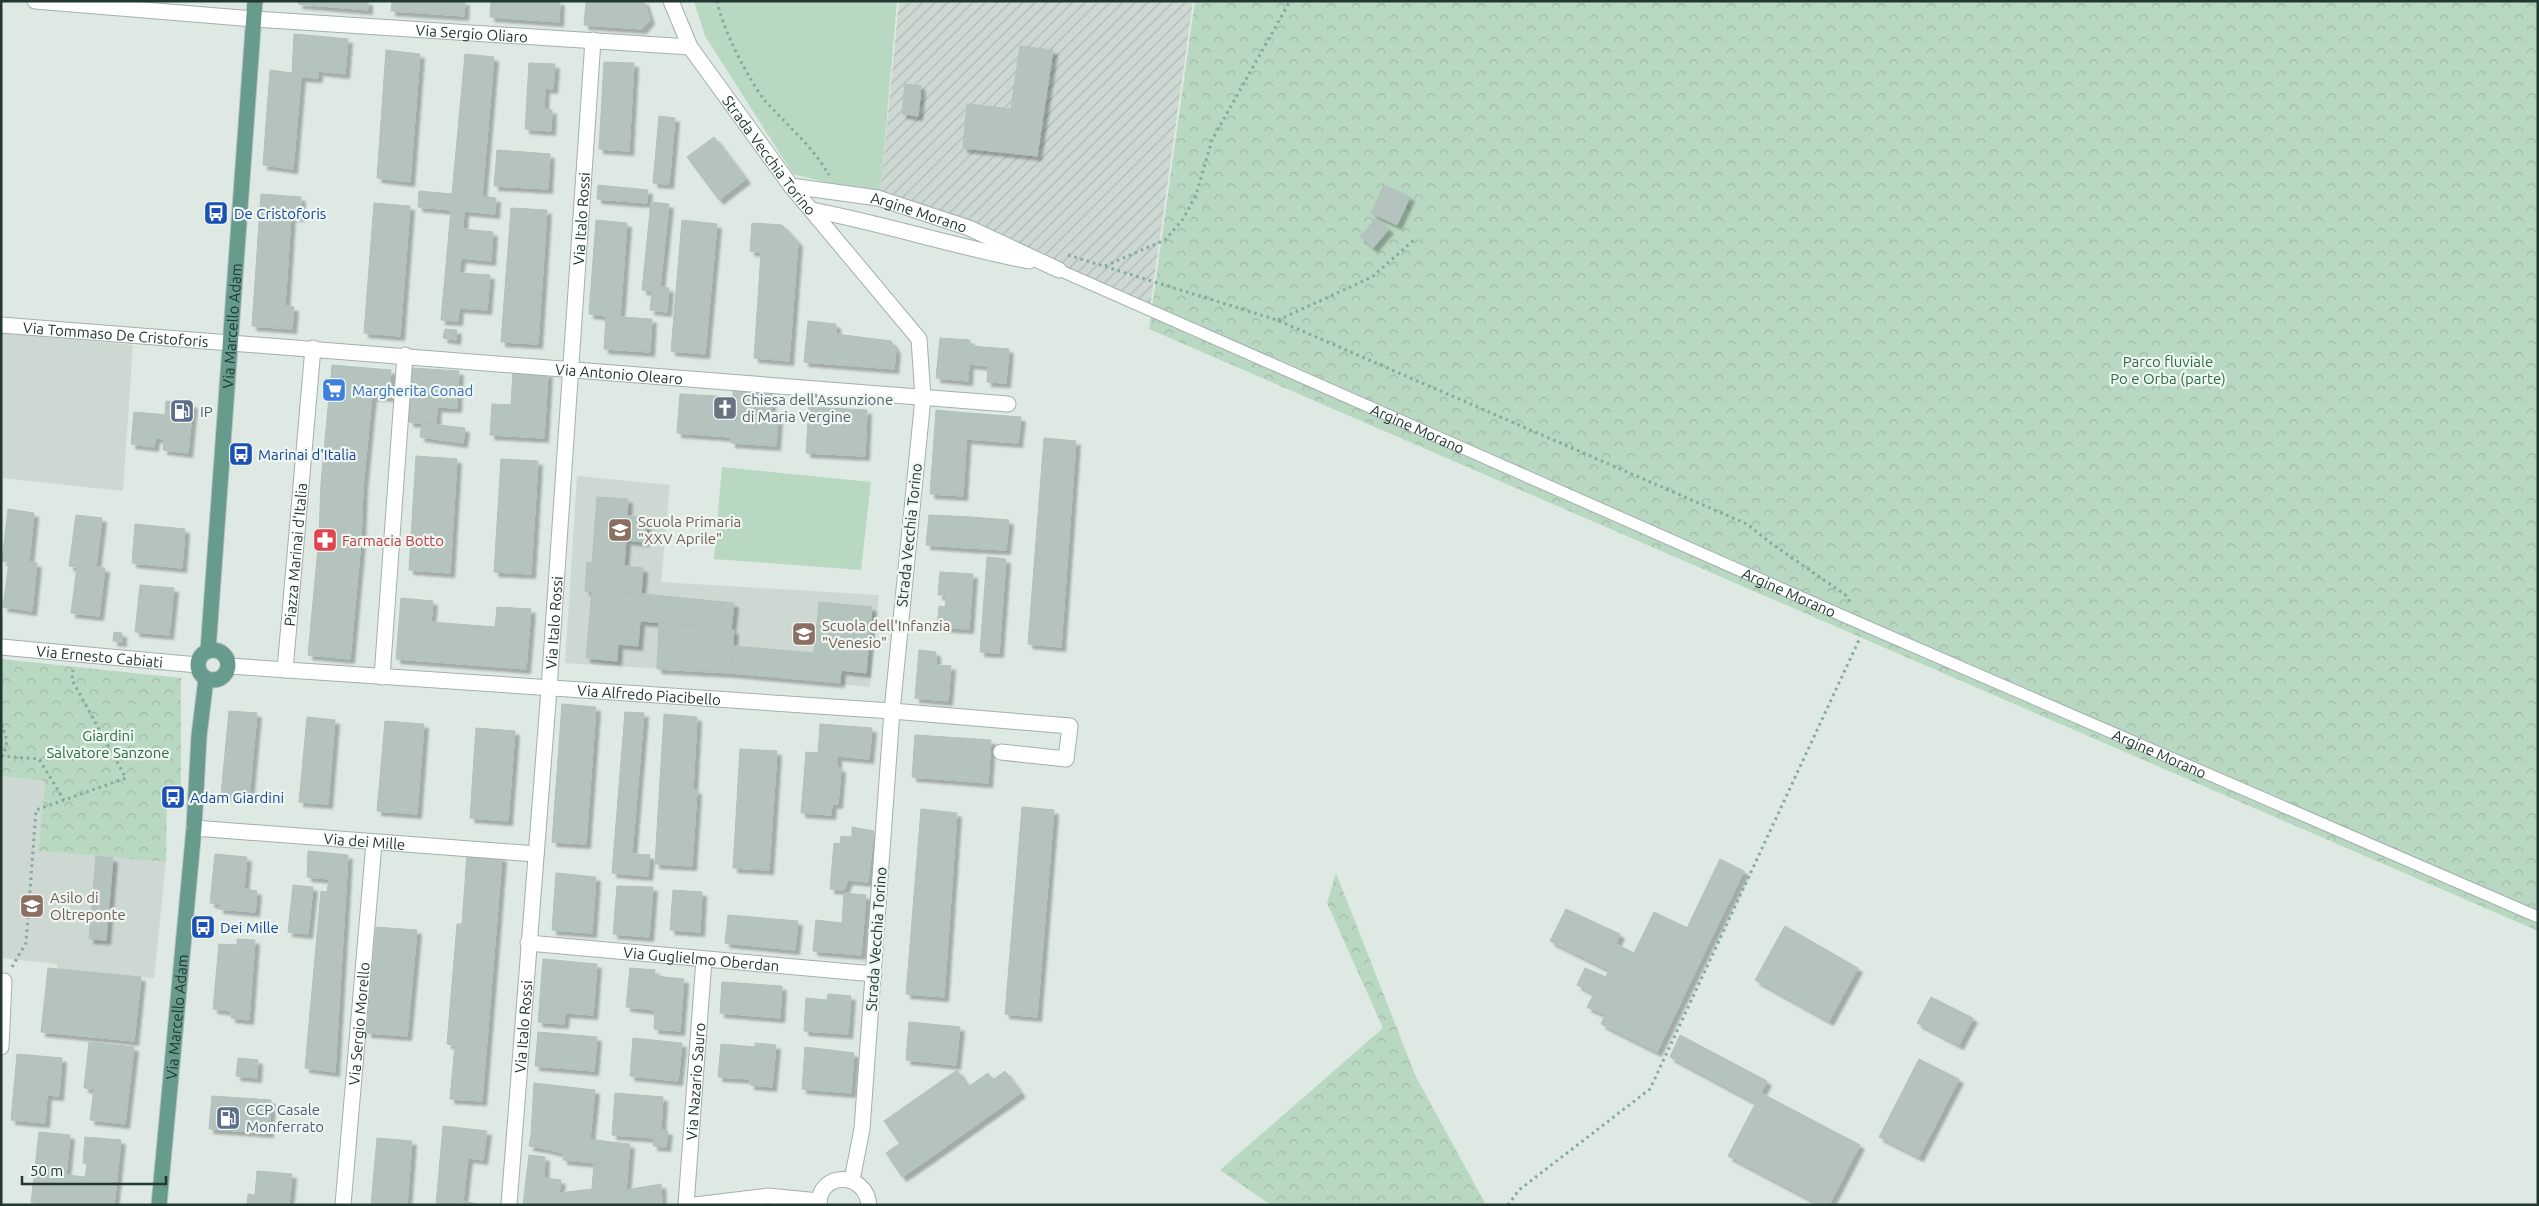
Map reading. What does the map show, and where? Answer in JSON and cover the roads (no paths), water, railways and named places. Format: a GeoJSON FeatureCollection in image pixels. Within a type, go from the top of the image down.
{"type":"FeatureCollection","features":[{"type":"Feature","properties":{"kind":"main road","name":"Via Marcello Adam"},"geometry":{"type":"LineString","coordinates":[[208,651],[255,1]]}},
{"type":"Feature","properties":{"kind":"main road"},"geometry":{"type":"LineString","coordinates":[[208,651],[223,653],[228,666],[221,679],[206,679],[200,673],[198,664],[201,656],[208,651]]}},
{"type":"Feature","properties":{"kind":"main road","name":"Via Marcello Adam"},"geometry":{"type":"LineString","coordinates":[[159,1205],[194,828],[199,736],[206,679]]}},
{"type":"Feature","properties":{"kind":"street","name":"Via Sergio Oliaro"},"geometry":{"type":"LineString","coordinates":[[34,1],[254,19],[690,46]]}},
{"type":"Feature","properties":{"kind":"street","name":"Strada Vecchia Torino"},"geometry":{"type":"LineString","coordinates":[[671,1],[690,46],[790,186],[919,340],[922,398],[892,711],[862,1129],[852,1180]]}},
{"type":"Feature","properties":{"kind":"street","name":"Via Italo Rossi"},"geometry":{"type":"LineString","coordinates":[[509,1205],[549,689],[592,40]]}},
{"type":"Feature","properties":{"kind":"street","name":"Argine Morano"},"geometry":{"type":"LineString","coordinates":[[790,186],[878,198],[969,228],[1012,246],[1041,263],[1059,270]]}},
{"type":"Feature","properties":{"kind":"street","name":"Argine Morano"},"geometry":{"type":"LineString","coordinates":[[812,210],[868,221],[1000,256],[1041,263]]}},
{"type":"Feature","properties":{"kind":"street","name":"Via Tommaso De Cristoforis"},"geometry":{"type":"LineString","coordinates":[[1,325],[229,342]]}},
{"type":"Feature","properties":{"kind":"street","name":"Via Antonio Olearo"},"geometry":{"type":"LineString","coordinates":[[229,342],[1008,404]]}},
{"type":"Feature","properties":{"kind":"street","name":"Piazza Marinai d'Italia"},"geometry":{"type":"LineString","coordinates":[[286,670],[312,348]]}},
{"type":"Feature","properties":{"kind":"street"},"geometry":{"type":"LineString","coordinates":[[382,676],[405,355]]}},
{"type":"Feature","properties":{"kind":"street","name":"Via Ernesto Cabiati"},"geometry":{"type":"LineString","coordinates":[[1,648],[198,664]]}},
{"type":"Feature","properties":{"kind":"street","name":"Via Alfredo Piacibello"},"geometry":{"type":"LineString","coordinates":[[228,666],[892,711],[1070,726],[1066,759],[1001,752]]}},
{"type":"Feature","properties":{"kind":"street","name":"Via dei Mille"},"geometry":{"type":"LineString","coordinates":[[194,828],[536,854]]}},
{"type":"Feature","properties":{"kind":"street","name":"Via Sergio Morello"},"geometry":{"type":"LineString","coordinates":[[343,1205],[374,842]]}},
{"type":"Feature","properties":{"kind":"street","name":"Via Guglielmo Oberdan"},"geometry":{"type":"LineString","coordinates":[[528,943],[874,974]]}},
{"type":"Feature","properties":{"kind":"street","name":"Via Nazario Sauro"},"geometry":{"type":"LineString","coordinates":[[686,1205],[704,958]]}},
{"type":"Feature","properties":{"kind":"street"},"geometry":{"type":"LineString","coordinates":[[1,1047],[4,981]]}},
{"type":"Feature","properties":{"kind":"street"},"geometry":{"type":"LineString","coordinates":[[695,1205],[768,1196],[819,1203],[824,1188],[830,1183],[844,1179],[852,1180],[864,1189],[869,1205]]}},
{"type":"Feature","properties":{"kind":"lane","name":"Argine Morano"},"geometry":{"type":"LineString","coordinates":[[1059,270],[1866,626],[2538,916]]}},
{"type":"Feature","properties":{"kind":"place","name":"De Cristoforis"},"geometry":{"type":"Point","coordinates":[216,213]}},
{"type":"Feature","properties":{"kind":"place","name":"Margherita Conad"},"geometry":{"type":"Point","coordinates":[334,390]}},
{"type":"Feature","properties":{"kind":"place","name":"Chiesa dell'Assunzione di Maria Vergine"},"geometry":{"type":"Point","coordinates":[725,408]}},
{"type":"Feature","properties":{"kind":"place","name":"IP"},"geometry":{"type":"Point","coordinates":[182,411]}},
{"type":"Feature","properties":{"kind":"place","name":"Marinai d'Italia"},"geometry":{"type":"Point","coordinates":[241,454]}},
{"type":"Feature","properties":{"kind":"place","name":"Scuola Primaria \"XXV Aprile\""},"geometry":{"type":"Point","coordinates":[620,530]}},
{"type":"Feature","properties":{"kind":"place","name":"Farmacia Botto"},"geometry":{"type":"Point","coordinates":[325,540]}},
{"type":"Feature","properties":{"kind":"place","name":"Scuola dell'Infanzia \"Venesio\""},"geometry":{"type":"Point","coordinates":[804,634]}},
{"type":"Feature","properties":{"kind":"place","name":"Adam Giardini"},"geometry":{"type":"Point","coordinates":[173,797]}},
{"type":"Feature","properties":{"kind":"place","name":"Asilo di Oltreponte"},"geometry":{"type":"Point","coordinates":[32,906]}},
{"type":"Feature","properties":{"kind":"place","name":"Dei Mille"},"geometry":{"type":"Point","coordinates":[203,927]}},
{"type":"Feature","properties":{"kind":"place","name":"CCP Casale Monferrato"},"geometry":{"type":"Point","coordinates":[228,1118]}},
{"type":"Feature","properties":{"kind":"park label","name":"Parco fluviale Po e Orba (parte)"},"geometry":{"type":"Point","coordinates":[2168,370]}},
{"type":"Feature","properties":{"kind":"park label","name":"Giardini Salvatore Sanzone"},"geometry":{"type":"Point","coordinates":[108,744]}}]}
